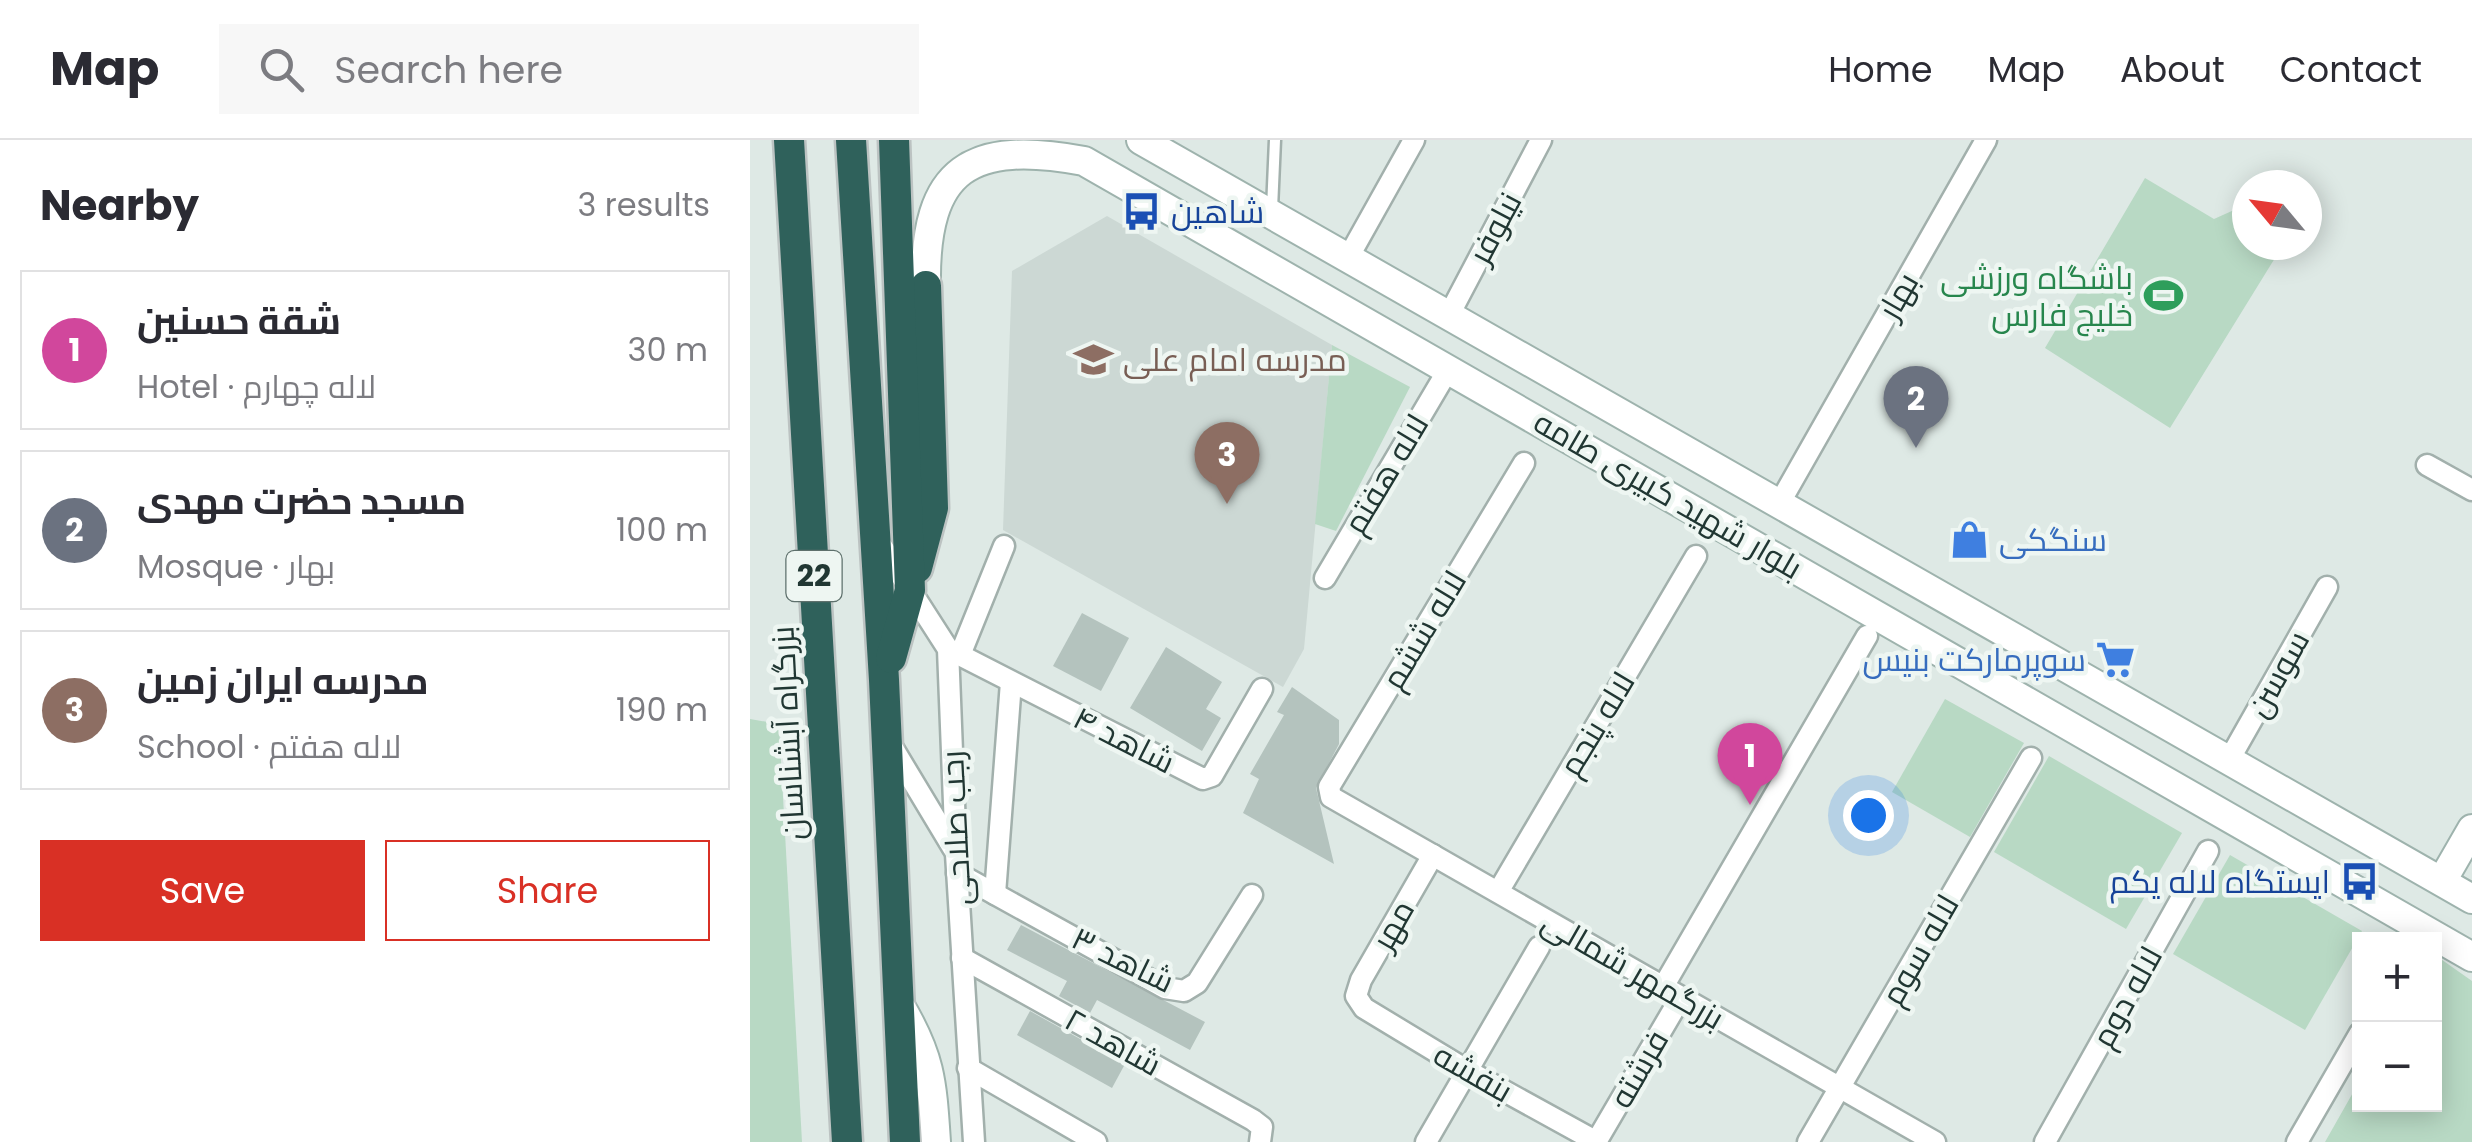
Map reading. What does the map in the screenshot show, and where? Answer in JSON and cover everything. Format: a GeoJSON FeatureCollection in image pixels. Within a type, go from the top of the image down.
{"type":"FeatureCollection","features":[{"type":"Feature","properties":{"kind":"highway","name":"بزرگراه آبشناسان"},"geometry":{"type":"LineString","coordinates":[[790,140],[847,1142]]}},
{"type":"Feature","properties":{"kind":"highway","name":"22"},"geometry":{"type":"LineString","coordinates":[[851,140],[884,680],[905,1142]]}},
{"type":"Feature","properties":{"kind":"highway"},"geometry":{"type":"LineString","coordinates":[[894,140],[910,590]]}},
{"type":"Feature","properties":{"kind":"highway"},"geometry":{"type":"LineString","coordinates":[[884,680],[933,508],[926,286]]}},
{"type":"Feature","properties":{"kind":"main road"},"geometry":{"type":"LineString","coordinates":[[1043,140],[1084,161]]}},
{"type":"Feature","properties":{"kind":"main road","name":"بلوار شهید کبیری طامه"},"geometry":{"type":"LineString","coordinates":[[1141,140],[2472,899]]}},
{"type":"Feature","properties":{"kind":"main road","name":"بلوار شهید کبیری طامه"},"geometry":{"type":"LineString","coordinates":[[926,286],[933,215],[956,173],[994,152],[1044,151],[1084,161],[2472,956]]}},
{"type":"Feature","properties":{"kind":"main road"},"geometry":{"type":"LineString","coordinates":[[2316,866],[2333,862],[2340,852],[2344,842],[2338,825]]}},
{"type":"Feature","properties":{"kind":"main road"},"geometry":{"type":"LineString","coordinates":[[2442,881],[2472,829]]}},
{"type":"Feature","properties":{"kind":"main road"},"geometry":{"type":"LineString","coordinates":[[899,1004],[928,1062],[936,1142]]}},
{"type":"Feature","properties":{"kind":"main road"},"geometry":{"type":"LineString","coordinates":[[834,1142],[838,1012]]}},
{"type":"Feature","properties":{"kind":"street"},"geometry":{"type":"LineString","coordinates":[[1348,258],[1414,140]]}},
{"type":"Feature","properties":{"kind":"street","name":"نیلوفر"},"geometry":{"type":"LineString","coordinates":[[1449,315],[1541,140]]}},
{"type":"Feature","properties":{"kind":"street","name":"بهار"},"geometry":{"type":"LineString","coordinates":[[1779,504],[1986,140]]}},
{"type":"Feature","properties":{"kind":"street","name":"لاله هفتم"},"geometry":{"type":"LineString","coordinates":[[1325,578],[1448,370]]}},
{"type":"Feature","properties":{"kind":"street","name":"لاله ششم"},"geometry":{"type":"LineString","coordinates":[[1330,797],[1330,787],[1524,463]]}},
{"type":"Feature","properties":{"kind":"street"},"geometry":{"type":"LineString","coordinates":[[2427,465],[2472,490]]}},
{"type":"Feature","properties":{"kind":"street"},"geometry":{"type":"LineString","coordinates":[[875,535],[954,652],[1004,546]]}},
{"type":"Feature","properties":{"kind":"street","name":"لاله پنجم"},"geometry":{"type":"LineString","coordinates":[[1498,892],[1696,556]]}},
{"type":"Feature","properties":{"kind":"street","name":"سوسن"},"geometry":{"type":"LineString","coordinates":[[2229,760],[2327,587]]}},
{"type":"Feature","properties":{"kind":"street","name":"فرشته"},"geometry":{"type":"LineString","coordinates":[[1596,1142],[1672,992],[1867,636]]}},
{"type":"Feature","properties":{"kind":"street","name":"شاهد ۴"},"geometry":{"type":"LineString","coordinates":[[954,652],[1203,779],[1212,776],[1262,689]]}},
{"type":"Feature","properties":{"kind":"street","name":"رجب صلاحی"},"geometry":{"type":"LineString","coordinates":[[954,652],[957,864],[974,1142]]}},
{"type":"Feature","properties":{"kind":"street"},"geometry":{"type":"LineString","coordinates":[[994,894],[1010,682]]}},
{"type":"Feature","properties":{"kind":"street"},"geometry":{"type":"LineString","coordinates":[[887,738],[957,864]]}},
{"type":"Feature","properties":{"kind":"street","name":"لاله سوم"},"geometry":{"type":"LineString","coordinates":[[1808,1142],[2031,758]]}},
{"type":"Feature","properties":{"kind":"street","name":"بزرگمهر شمالی"},"geometry":{"type":"LineString","coordinates":[[1330,797],[1935,1142]]}},
{"type":"Feature","properties":{"kind":"street","name":"لاله دوم"},"geometry":{"type":"LineString","coordinates":[[2045,1142],[2208,851]]}},
{"type":"Feature","properties":{"kind":"street","name":"مهر"},"geometry":{"type":"LineString","coordinates":[[1356,996],[1361,980],[1433,855]]}},
{"type":"Feature","properties":{"kind":"street","name":"شاهد ۳"},"geometry":{"type":"LineString","coordinates":[[957,864],[994,894],[1165,988],[1184,992],[1196,983],[1252,895]]}},
{"type":"Feature","properties":{"kind":"street"},"geometry":{"type":"LineString","coordinates":[[1426,1142],[1539,947]]}},
{"type":"Feature","properties":{"kind":"street","name":"شاهد ۲"},"geometry":{"type":"LineString","coordinates":[[962,958],[1261,1134]]}},
{"type":"Feature","properties":{"kind":"street","name":"بنفشه"},"geometry":{"type":"LineString","coordinates":[[1356,996],[1364,1008],[1596,1142]]}},
{"type":"Feature","properties":{"kind":"street"},"geometry":{"type":"LineString","coordinates":[[2297,1142],[2352,1047]]}},
{"type":"Feature","properties":{"kind":"street"},"geometry":{"type":"LineString","coordinates":[[968,1068],[1096,1142]]}},
{"type":"Feature","properties":{"kind":"lane"},"geometry":{"type":"LineString","coordinates":[[1272,215],[1275,140]]}},
{"type":"Feature","properties":{"kind":"shaded area"},"geometry":{"type":"Polygon","coordinates":[[[1107,216],[1332,345],[1304,649],[1283,687],[1003,530],[1012,271],[1107,216]]]}},
{"type":"Feature","properties":{"kind":"green space","name":"باشگاه ورزشی خلیج فارس"},"geometry":{"type":"Polygon","coordinates":[[[2145,178],[2214,219],[2232,211],[2232,260],[2274,260],[2170,428],[2045,348],[2145,178]]]}},
{"type":"Feature","properties":{"kind":"green space"},"geometry":{"type":"Polygon","coordinates":[[[1332,345],[1410,387],[1336,531],[1315,524],[1332,345]]]}},
{"type":"Feature","properties":{"kind":"green space"},"geometry":{"type":"Polygon","coordinates":[[[1945,699],[2024,743],[1970,837],[1892,792],[1945,699]]]}},
{"type":"Feature","properties":{"kind":"green space"},"geometry":{"type":"Polygon","coordinates":[[[750,719],[779,724],[802,1142],[750,1142],[750,719]]]}},
{"type":"Feature","properties":{"kind":"green space"},"geometry":{"type":"Polygon","coordinates":[[[2049,756],[2182,833],[2126,929],[1994,852],[2049,756]]]}},
{"type":"Feature","properties":{"kind":"green space"},"geometry":{"type":"Polygon","coordinates":[[[2230,855],[2362,931],[2352,932],[2352,948],[2305,1030],[2173,954],[2230,855]]]}},
{"type":"Feature","properties":{"kind":"green space"},"geometry":{"type":"Polygon","coordinates":[[[2442,960],[2472,981],[2472,1142],[2325,1142],[2352,1094],[2352,1112],[2442,1112],[2442,960]]]}},
{"type":"Feature","properties":{"kind":"building"},"geometry":{"type":"Polygon","coordinates":[[[1082,613],[1129,638],[1101,691],[1053,666],[1082,613]]]}},
{"type":"Feature","properties":{"kind":"building"},"geometry":{"type":"Polygon","coordinates":[[[1166,647],[1222,682],[1206,709],[1221,718],[1202,751],[1130,708],[1166,647]]]}},
{"type":"Feature","properties":{"kind":"building"},"geometry":{"type":"Polygon","coordinates":[[[1292,687],[1339,720],[1339,744],[1316,788],[1334,864],[1243,813],[1259,779],[1250,774],[1284,715],[1277,712],[1292,687]]]}},
{"type":"Feature","properties":{"kind":"building"},"geometry":{"type":"Polygon","coordinates":[[[1021,925],[1205,1022],[1190,1050],[1097,1000],[1090,1013],[1059,996],[1067,981],[1007,950],[1021,925]]]}},
{"type":"Feature","properties":{"kind":"building"},"geometry":{"type":"Polygon","coordinates":[[[1030,1011],[1125,1064],[1112,1088],[1017,1035],[1030,1011]]]}},
{"type":"Feature","properties":{"kind":"place","name":"شاهین"},"geometry":{"type":"Point","coordinates":[1141,212]}},
{"type":"Feature","properties":{"kind":"place","name":"باشگاه ورزشی خلیج فارس"},"geometry":{"type":"Point","coordinates":[2163,296]}},
{"type":"Feature","properties":{"kind":"place","name":"مدرسه امام علی"},"geometry":{"type":"Point","coordinates":[1093,360]}},
{"type":"Feature","properties":{"kind":"place","name":"مسجد حضرت مهدی"},"geometry":{"type":"Point","coordinates":[1916,448]}},
{"type":"Feature","properties":{"kind":"place","name":"مدرسه ایران زمین"},"geometry":{"type":"Point","coordinates":[1227,504]}},
{"type":"Feature","properties":{"kind":"place","name":"سنگکی"},"geometry":{"type":"Point","coordinates":[1969,540]}},
{"type":"Feature","properties":{"kind":"place","name":"سوپرمارکت بنیس"},"geometry":{"type":"Point","coordinates":[2116,660]}},
{"type":"Feature","properties":{"kind":"place","name":"شقة حسنين"},"geometry":{"type":"Point","coordinates":[1750,805]}},
{"type":"Feature","properties":{"kind":"place","name":"ایستگاه لاله یکم"},"geometry":{"type":"Point","coordinates":[2360,882]}}]}
